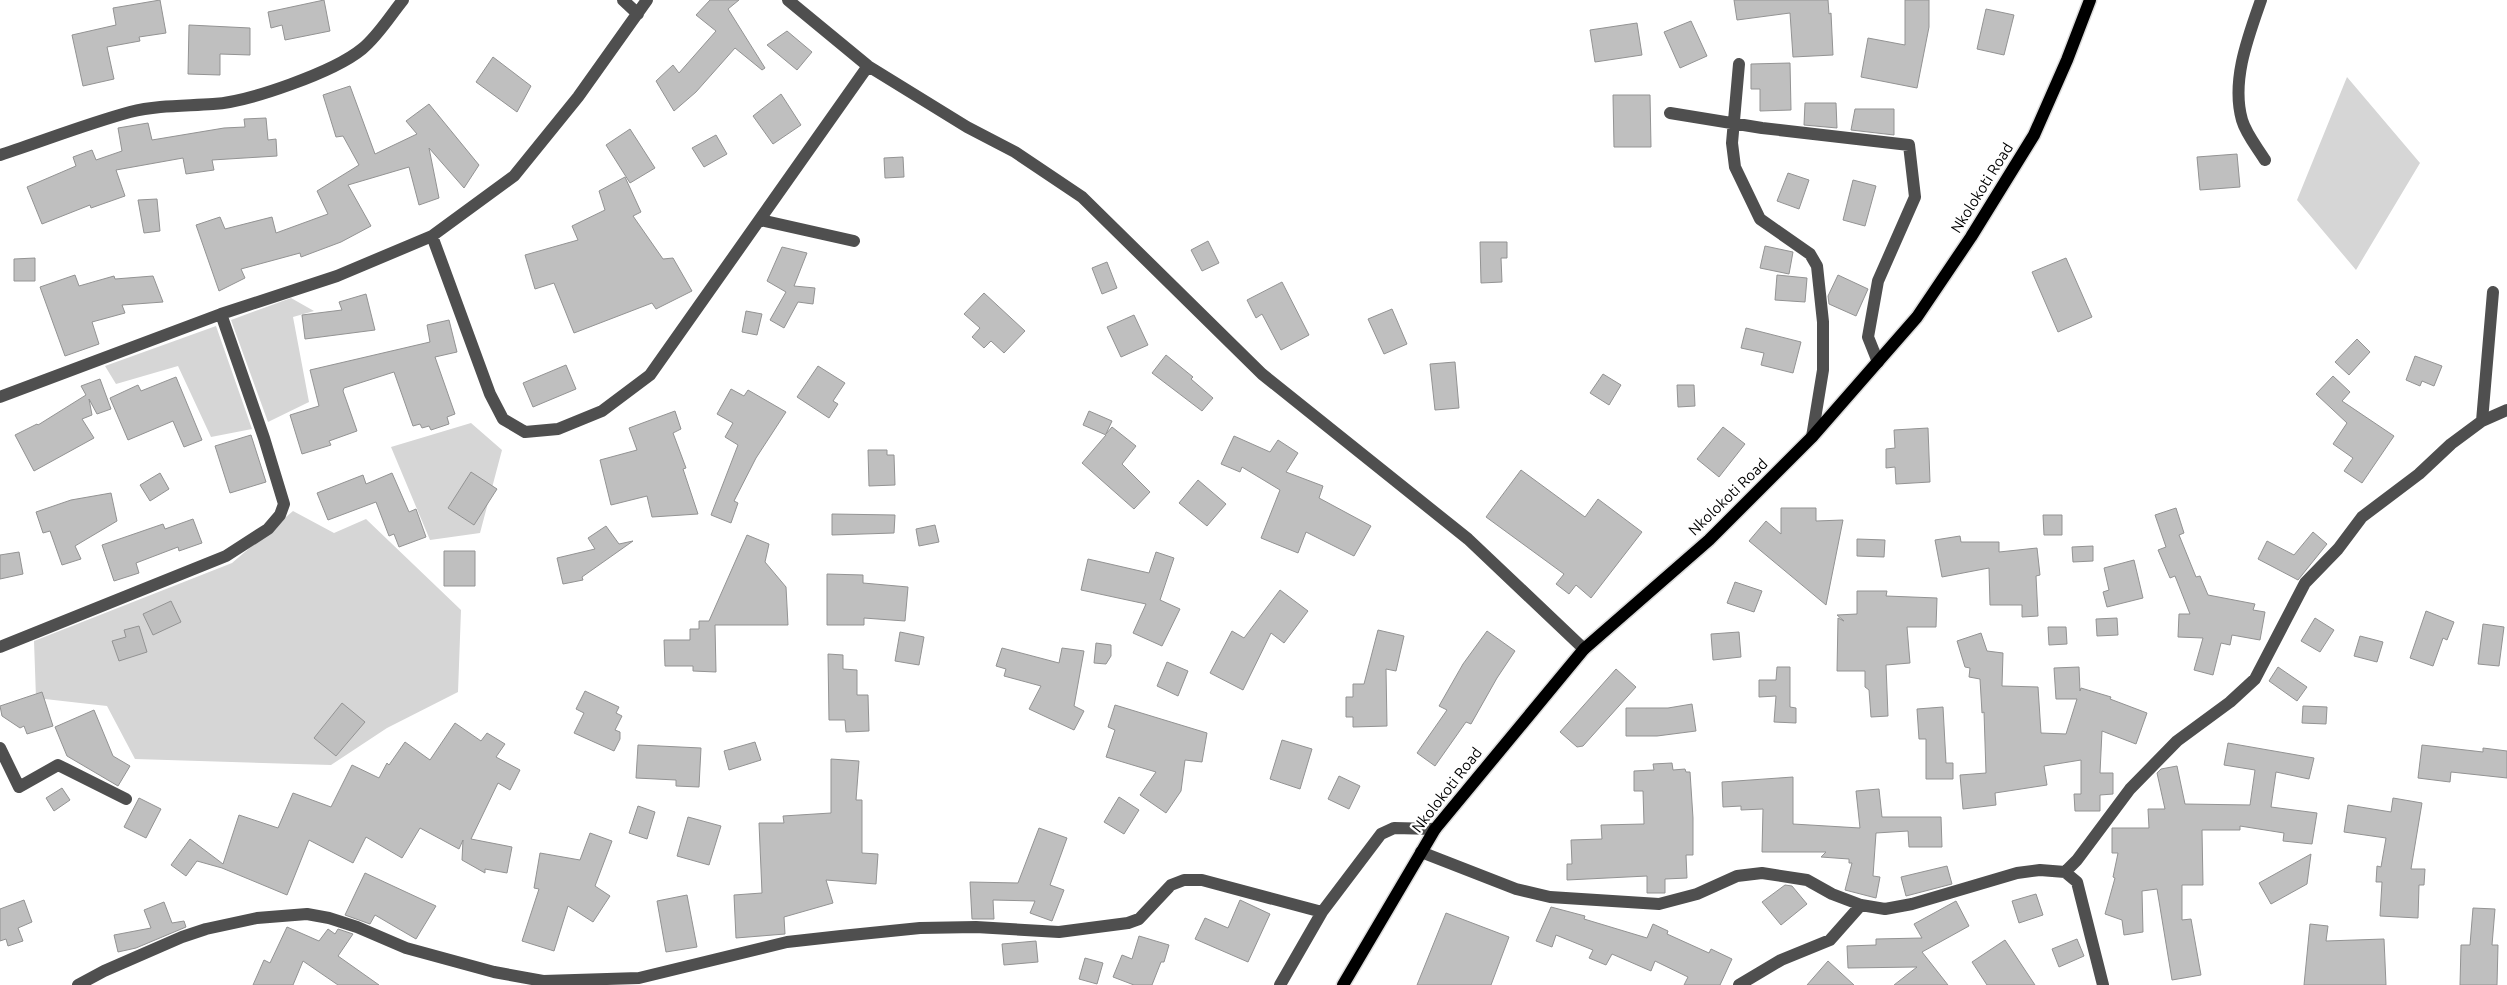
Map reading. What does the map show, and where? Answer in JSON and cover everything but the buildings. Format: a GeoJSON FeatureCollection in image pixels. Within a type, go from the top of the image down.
{"type":"FeatureCollection","features":[{"type":"Feature","properties":{"kind":"main road","name":"Nkolokoti Road"},"geometry":{"type":"LineString","coordinates":[[1343,985],[1435,829],[1584,649],[1709,540],[1812,437],[1917,316],[1971,237],[2034,135],[2067,60],[2090,0]]}},
{"type":"Feature","properties":{"kind":"street"},"geometry":{"type":"LineString","coordinates":[[0,155],[130,112],[169,105],[213,104],[244,100],[281,87],[340,63],[362,49],[403,0]]}},
{"type":"Feature","properties":{"kind":"street"},"geometry":{"type":"LineString","coordinates":[[623,0],[638,14]]}},
{"type":"Feature","properties":{"kind":"street"},"geometry":{"type":"LineString","coordinates":[[0,396],[221,314],[337,276],[432,236],[514,176],[578,97],[647,0]]}},
{"type":"Feature","properties":{"kind":"street"},"geometry":{"type":"LineString","coordinates":[[788,0],[868,66],[967,127],[1015,152],[1082,196],[1262,374],[1468,539],[1584,649]]}},
{"type":"Feature","properties":{"kind":"street"},"geometry":{"type":"LineString","coordinates":[[2261,0],[2243,62],[2239,83],[2239,102],[2242,120],[2248,134],[2265,160]]}},
{"type":"Feature","properties":{"kind":"street"},"geometry":{"type":"LineString","coordinates":[[1740,64],[1732,143],[1735,167],[1760,219],[1810,254],[1817,266],[1823,322],[1823,370],[1812,437]]}},
{"type":"Feature","properties":{"kind":"street"},"geometry":{"type":"LineString","coordinates":[[432,236],[490,394],[503,419],[525,432],[558,429],[602,411],[650,375],[868,66]]}},
{"type":"Feature","properties":{"kind":"street"},"geometry":{"type":"LineString","coordinates":[[1670,113],[1735,124],[1909,145],[1915,197],[1878,281],[1868,337],[1878,362]]}},
{"type":"Feature","properties":{"kind":"street"},"geometry":{"type":"LineString","coordinates":[[760,220],[854,241]]}},
{"type":"Feature","properties":{"kind":"street"},"geometry":{"type":"LineString","coordinates":[[2482,421],[2493,292]]}},
{"type":"Feature","properties":{"kind":"street"},"geometry":{"type":"LineString","coordinates":[[0,647],[226,556],[268,529],[280,515],[284,504],[264,438],[221,314]]}},
{"type":"Feature","properties":{"kind":"street"},"geometry":{"type":"LineString","coordinates":[[2065,872],[2137,782],[2177,741],[2230,702],[2255,679],[2305,583],[2338,549],[2362,517],[2420,474],[2451,444],[2482,421],[2507,410]]}},
{"type":"Feature","properties":{"kind":"street"},"geometry":{"type":"LineString","coordinates":[[0,748],[19,787],[58,765],[126,799]]}},
{"type":"Feature","properties":{"kind":"street"},"geometry":{"type":"LineString","coordinates":[[1280,985],[1322,912],[1381,834],[1394,828],[1435,829]]}},
{"type":"Feature","properties":{"kind":"street"},"geometry":{"type":"LineString","coordinates":[[1420,852],[1516,889],[1550,897],[1659,904],[1697,894],[1737,876],[1762,873],[1807,880],[1832,894],[1861,905],[1885,909],[1912,904],[2017,873],[2040,870],[2065,872],[2077,882],[2103,985]]}},
{"type":"Feature","properties":{"kind":"street"},"geometry":{"type":"LineString","coordinates":[[78,985],[104,971],[206,929],[257,918],[307,914],[357,927],[415,950],[494,972],[542,981],[639,978],[787,942],[920,928],[976,927],[1059,932],[1128,923],[1139,919],[1171,884],[1184,880],[1202,880],[1322,912]]}},
{"type":"Feature","properties":{"kind":"street"},"geometry":{"type":"LineString","coordinates":[[1739,985],[1781,960],[1830,940],[1861,905]]}},
{"type":"Feature","properties":{"kind":"shaded area"},"geometry":{"type":"Polygon","coordinates":[[[2347,77],[2420,163],[2356,270],[2297,200],[2347,77]]]}},
{"type":"Feature","properties":{"kind":"shaded area"},"geometry":{"type":"Polygon","coordinates":[[[291,298],[314,311],[293,317],[309,402],[268,422],[231,320],[291,298]]]}},
{"type":"Feature","properties":{"kind":"shaded area"},"geometry":{"type":"Polygon","coordinates":[[[216,326],[252,429],[211,437],[178,366],[116,384],[105,366],[216,326]]]}},
{"type":"Feature","properties":{"kind":"shaded area"},"geometry":{"type":"Polygon","coordinates":[[[471,423],[502,450],[480,533],[430,540],[391,447],[471,423]]]}},
{"type":"Feature","properties":{"kind":"shaded area"},"geometry":{"type":"Polygon","coordinates":[[[293,511],[334,533],[366,519],[461,610],[458,692],[387,728],[331,765],[135,759],[107,706],[36,698],[34,641],[232,563],[293,511]]]}}]}
